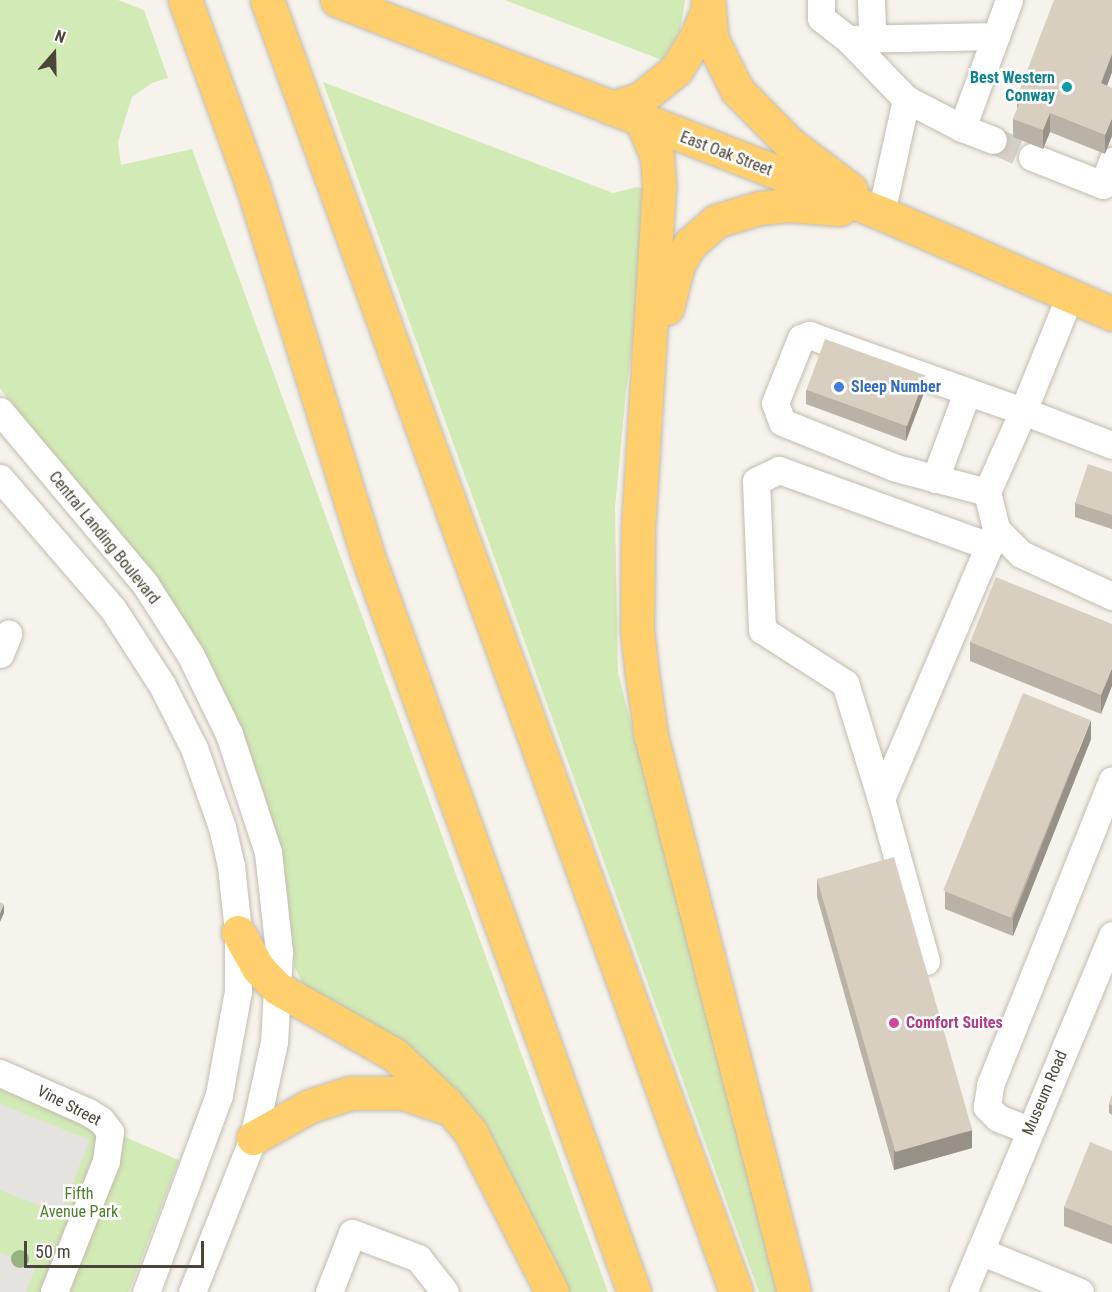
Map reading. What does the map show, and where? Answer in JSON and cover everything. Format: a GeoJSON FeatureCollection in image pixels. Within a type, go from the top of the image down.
{"type":"FeatureCollection","features":[{"type":"Feature","properties":{"kind":"highway"},"geometry":{"type":"LineString","coordinates":[[185,0],[252,184],[368,554],[634,1292]]}},
{"type":"Feature","properties":{"kind":"highway"},"geometry":{"type":"LineString","coordinates":[[267,0],[736,1292]]}},
{"type":"Feature","properties":{"kind":"highway","name":"East Oak Street"},"geometry":{"type":"LineString","coordinates":[[337,0],[881,213],[1112,314]]}},
{"type":"Feature","properties":{"kind":"highway"},"geometry":{"type":"LineString","coordinates":[[611,108],[640,99],[676,70],[691,48],[708,4]]}},
{"type":"Feature","properties":{"kind":"highway"},"geometry":{"type":"LineString","coordinates":[[708,4],[716,52],[737,90],[759,116],[881,213]]}},
{"type":"Feature","properties":{"kind":"highway"},"geometry":{"type":"LineString","coordinates":[[642,121],[657,156],[659,186],[637,609],[651,736],[794,1292]]}},
{"type":"Feature","properties":{"kind":"highway"},"geometry":{"type":"LineString","coordinates":[[646,416],[672,282],[690,244],[705,230],[733,214],[788,205],[881,213]]}},
{"type":"Feature","properties":{"kind":"highway"},"geometry":{"type":"LineString","coordinates":[[238,932],[258,968],[277,988],[395,1055],[471,1133]]}},
{"type":"Feature","properties":{"kind":"highway"},"geometry":{"type":"LineString","coordinates":[[253,1138],[310,1106],[367,1091],[403,1093],[433,1102],[455,1113],[471,1133],[552,1292]]}},
{"type":"Feature","properties":{"kind":"street"},"geometry":{"type":"LineString","coordinates":[[821,0],[821,18],[860,39],[906,99],[962,128],[993,140]]}},
{"type":"Feature","properties":{"kind":"street"},"geometry":{"type":"LineString","coordinates":[[860,39],[871,0]]}},
{"type":"Feature","properties":{"kind":"street"},"geometry":{"type":"LineString","coordinates":[[962,128],[1009,0]]}},
{"type":"Feature","properties":{"kind":"street"},"geometry":{"type":"LineString","coordinates":[[860,39],[996,36]]}},
{"type":"Feature","properties":{"kind":"street"},"geometry":{"type":"LineString","coordinates":[[881,213],[906,99]]}},
{"type":"Feature","properties":{"kind":"street"},"geometry":{"type":"LineString","coordinates":[[1032,157],[1103,185],[1112,161]]}},
{"type":"Feature","properties":{"kind":"street"},"geometry":{"type":"LineString","coordinates":[[881,799],[993,537],[987,492],[1070,296]]}},
{"type":"Feature","properties":{"kind":"street"},"geometry":{"type":"LineString","coordinates":[[987,492],[896,468],[782,422],[775,403],[801,338],[809,335],[1112,445]]}},
{"type":"Feature","properties":{"kind":"street"},"geometry":{"type":"LineString","coordinates":[[935,478],[967,392]]}},
{"type":"Feature","properties":{"kind":"street","name":"Central Landing Boulevard"},"geometry":{"type":"LineString","coordinates":[[0,411],[145,584],[210,694],[263,832],[277,915],[274,1042],[253,1138],[192,1292]]}},
{"type":"Feature","properties":{"kind":"street"},"geometry":{"type":"LineString","coordinates":[[927,961],[845,683],[762,630],[756,481],[779,470],[993,537],[1021,554],[1112,596]]}},
{"type":"Feature","properties":{"kind":"street"},"geometry":{"type":"LineString","coordinates":[[0,478],[113,609],[162,685],[194,748],[222,827],[231,866],[238,932],[238,991],[219,1095],[146,1292]]}},
{"type":"Feature","properties":{"kind":"street"},"geometry":{"type":"LineString","coordinates":[[1029,1130],[998,1118],[987,1107],[990,1085],[1112,780]]}},
{"type":"Feature","properties":{"kind":"street","name":"Museum Road"},"geometry":{"type":"LineString","coordinates":[[963,1292],[1029,1130],[1106,963],[1112,935]]}},
{"type":"Feature","properties":{"kind":"street","name":"Vine Street"},"geometry":{"type":"LineString","coordinates":[[0,1073],[88,1112],[101,1120],[110,1132],[106,1161],[54,1292]]}},
{"type":"Feature","properties":{"kind":"street"},"geometry":{"type":"LineString","coordinates":[[329,1292],[352,1233],[418,1258],[445,1292]]}},
{"type":"Feature","properties":{"kind":"street"},"geometry":{"type":"LineString","coordinates":[[980,1251],[1044,1285],[1080,1292]]}},
{"type":"Feature","properties":{"kind":"green space"},"geometry":{"type":"Polygon","coordinates":[[[0,0],[118,0],[144,10],[168,78],[152,83],[132,97],[118,142],[121,165],[192,149],[608,1292],[562,1292],[474,1122],[303,985],[294,965],[280,860],[266,799],[245,737],[214,672],[146,568],[0,389],[0,0]]]}},
{"type":"Feature","properties":{"kind":"green space"},"geometry":{"type":"Polygon","coordinates":[[[505,0],[685,0],[680,32],[662,60],[505,0]]]}},
{"type":"Feature","properties":{"kind":"green space"},"geometry":{"type":"Polygon","coordinates":[[[323,82],[613,193],[637,187],[655,192],[626,391],[615,508],[618,673],[778,1292],[759,1292],[323,82]]]}},
{"type":"Feature","properties":{"kind":"green space","name":"Fifth Avenue Park"},"geometry":{"type":"Polygon","coordinates":[[[0,1084],[179,1160],[129,1292],[0,1292],[0,1084]]]}},
{"type":"Feature","properties":{"kind":"shaded area"},"geometry":{"type":"Polygon","coordinates":[[[0,1104],[90,1140],[60,1214],[0,1190],[0,1104]]]}},
{"type":"Feature","properties":{"kind":"shaded area"},"geometry":{"type":"Polygon","coordinates":[[[0,1253],[36,1266],[26,1292],[0,1292],[0,1253]]]}},
{"type":"Feature","properties":{"kind":"building","name":"Best Western Conway"},"geometry":{"type":"Polygon","coordinates":[[[1054,0],[1112,0],[1112,54],[1101,83],[1112,88],[1112,118],[1105,135],[1050,113],[1043,130],[1013,119],[1021,99],[1017,97],[1054,0]]]}},
{"type":"Feature","properties":{"kind":"building"},"geometry":{"type":"Polygon","coordinates":[[[825,339],[926,376],[907,426],[807,390],[825,339]]]}},
{"type":"Feature","properties":{"kind":"building"},"geometry":{"type":"Polygon","coordinates":[[[1088,464],[1112,472],[1112,515],[1075,503],[1088,464]]]}},
{"type":"Feature","properties":{"kind":"building"},"geometry":{"type":"Polygon","coordinates":[[[996,577],[1112,624],[1112,668],[1101,695],[970,642],[996,577]]]}},
{"type":"Feature","properties":{"kind":"building"},"geometry":{"type":"Polygon","coordinates":[[[1023,693],[1091,720],[1011,918],[943,890],[1023,693]]]}},
{"type":"Feature","properties":{"kind":"building","name":"Comfort Suites"},"geometry":{"type":"Polygon","coordinates":[[[894,857],[972,1130],[895,1152],[817,879],[894,857]]]}},
{"type":"Feature","properties":{"kind":"building"},"geometry":{"type":"Polygon","coordinates":[[[1090,1142],[1112,1151],[1112,1226],[1064,1207],[1090,1142]]]}},
{"type":"Feature","properties":{"kind":"tunnel"},"geometry":{"type":"LineString","coordinates":[[993,140],[1032,157]]}},
{"type":"Feature","properties":{"kind":"place","name":"Best Western Conway"},"geometry":{"type":"Point","coordinates":[1067,87]}},
{"type":"Feature","properties":{"kind":"place","name":"Sleep Number"},"geometry":{"type":"Point","coordinates":[839,387]}},
{"type":"Feature","properties":{"kind":"place","name":"Comfort Suites"},"geometry":{"type":"Point","coordinates":[894,1023]}}]}
